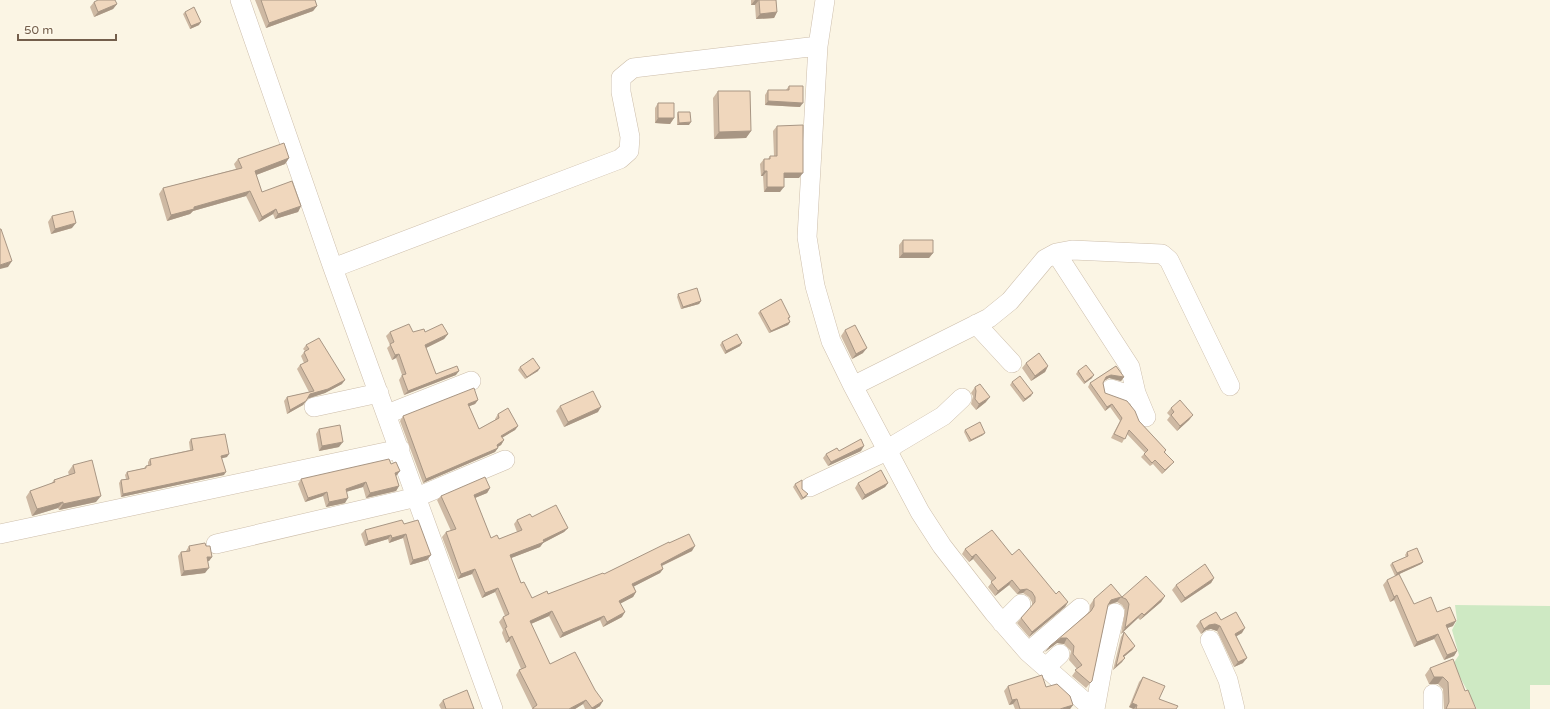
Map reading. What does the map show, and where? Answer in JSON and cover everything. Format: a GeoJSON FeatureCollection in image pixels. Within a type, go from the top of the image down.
{"type":"FeatureCollection","features":[{"type":"Feature","properties":{"kind":"street"},"geometry":{"type":"LineString","coordinates":[[240,0],[333,268],[400,449],[493,709]]}},
{"type":"Feature","properties":{"kind":"street"},"geometry":{"type":"LineString","coordinates":[[825,0],[818,46],[807,237],[815,286],[831,341],[853,386],[889,450],[920,512],[942,546],[1002,623],[1028,652],[1046,667],[1087,708],[1104,659],[1115,613]]}},
{"type":"Feature","properties":{"kind":"street"},"geometry":{"type":"LineString","coordinates":[[333,268],[620,159],[629,150],[630,137],[621,92],[622,78],[633,68],[818,46]]}},
{"type":"Feature","properties":{"kind":"street"},"geometry":{"type":"LineString","coordinates":[[853,386],[989,318],[1010,301],[1045,259],[1056,253],[1072,250],[1162,254],[1169,260],[1230,386]]}},
{"type":"Feature","properties":{"kind":"street"},"geometry":{"type":"LineString","coordinates":[[1056,253],[1130,367],[1136,393],[1146,417]]}},
{"type":"Feature","properties":{"kind":"street"},"geometry":{"type":"LineString","coordinates":[[976,324],[1012,363]]}},
{"type":"Feature","properties":{"kind":"street"},"geometry":{"type":"LineString","coordinates":[[387,414],[471,381]]}},
{"type":"Feature","properties":{"kind":"street"},"geometry":{"type":"LineString","coordinates":[[1111,389],[1127,394],[1136,393]]}},
{"type":"Feature","properties":{"kind":"street"},"geometry":{"type":"LineString","coordinates":[[314,407],[379,393]]}},
{"type":"Feature","properties":{"kind":"street"},"geometry":{"type":"LineString","coordinates":[[810,487],[889,450],[896,444],[943,416],[962,398]]}},
{"type":"Feature","properties":{"kind":"street"},"geometry":{"type":"LineString","coordinates":[[0,534],[400,449]]}},
{"type":"Feature","properties":{"kind":"street"},"geometry":{"type":"LineString","coordinates":[[216,544],[417,497],[505,460]]}},
{"type":"Feature","properties":{"kind":"street"},"geometry":{"type":"LineString","coordinates":[[1002,623],[1021,604]]}},
{"type":"Feature","properties":{"kind":"street"},"geometry":{"type":"LineString","coordinates":[[1028,652],[1080,608]]}},
{"type":"Feature","properties":{"kind":"street"},"geometry":{"type":"LineString","coordinates":[[1210,640],[1228,680],[1235,709]]}},
{"type":"Feature","properties":{"kind":"street"},"geometry":{"type":"LineString","coordinates":[[1046,667],[1060,654]]}},
{"type":"Feature","properties":{"kind":"green space"},"geometry":{"type":"Polygon","coordinates":[[[1455,605],[1550,606],[1550,685],[1530,685],[1530,709],[1477,709],[1453,664],[1459,655],[1452,630],[1457,620],[1455,605]]]}},
{"type":"Feature","properties":{"kind":"building"},"geometry":{"type":"Polygon","coordinates":[[[98,0],[115,0],[117,4],[98,12],[94,2],[98,0]]]}},
{"type":"Feature","properties":{"kind":"building"},"geometry":{"type":"Polygon","coordinates":[[[261,0],[315,0],[317,6],[269,23],[261,0]]]}},
{"type":"Feature","properties":{"kind":"building"},"geometry":{"type":"Polygon","coordinates":[[[759,0],[776,0],[777,12],[760,14],[759,0]]]}},
{"type":"Feature","properties":{"kind":"building"},"geometry":{"type":"Polygon","coordinates":[[[194,7],[201,22],[191,26],[185,12],[194,7]]]}},
{"type":"Feature","properties":{"kind":"building"},"geometry":{"type":"Polygon","coordinates":[[[789,86],[803,86],[803,103],[768,101],[768,90],[789,90],[789,86]]]}},
{"type":"Feature","properties":{"kind":"building"},"geometry":{"type":"Polygon","coordinates":[[[718,91],[750,91],[751,131],[719,132],[718,91]]]}},
{"type":"Feature","properties":{"kind":"building"},"geometry":{"type":"Polygon","coordinates":[[[658,103],[674,103],[674,118],[658,118],[658,103]]]}},
{"type":"Feature","properties":{"kind":"building"},"geometry":{"type":"Polygon","coordinates":[[[678,112],[690,112],[691,122],[679,123],[678,112]]]}},
{"type":"Feature","properties":{"kind":"building"},"geometry":{"type":"Polygon","coordinates":[[[803,125],[803,173],[784,173],[784,187],[767,187],[767,171],[764,171],[764,159],[770,159],[770,156],[777,156],[777,126],[803,125]]]}},
{"type":"Feature","properties":{"kind":"building"},"geometry":{"type":"Polygon","coordinates":[[[284,143],[289,158],[255,171],[262,192],[292,181],[301,206],[278,214],[276,209],[262,217],[250,191],[171,215],[163,188],[242,168],[238,159],[284,143]]]}},
{"type":"Feature","properties":{"kind":"building"},"geometry":{"type":"Polygon","coordinates":[[[73,211],[76,223],[55,229],[52,216],[73,211]]]}},
{"type":"Feature","properties":{"kind":"building"},"geometry":{"type":"Polygon","coordinates":[[[0,229],[12,261],[0,265],[0,229]]]}},
{"type":"Feature","properties":{"kind":"building"},"geometry":{"type":"Polygon","coordinates":[[[903,240],[933,240],[933,253],[903,253],[903,240]]]}},
{"type":"Feature","properties":{"kind":"building"},"geometry":{"type":"Polygon","coordinates":[[[697,288],[701,301],[683,307],[678,294],[697,288]]]}},
{"type":"Feature","properties":{"kind":"building"},"geometry":{"type":"Polygon","coordinates":[[[781,299],[790,317],[788,318],[790,322],[771,331],[760,311],[781,299]]]}},
{"type":"Feature","properties":{"kind":"building"},"geometry":{"type":"Polygon","coordinates":[[[409,324],[413,332],[424,329],[425,332],[442,324],[448,334],[425,345],[436,374],[457,366],[459,371],[408,391],[402,375],[406,374],[399,354],[395,355],[390,344],[394,342],[390,332],[409,324]]]}},
{"type":"Feature","properties":{"kind":"building"},"geometry":{"type":"Polygon","coordinates":[[[855,325],[867,348],[856,354],[845,330],[855,325]]]}},
{"type":"Feature","properties":{"kind":"building"},"geometry":{"type":"Polygon","coordinates":[[[737,334],[742,343],[726,351],[722,342],[737,334]]]}},
{"type":"Feature","properties":{"kind":"building"},"geometry":{"type":"Polygon","coordinates":[[[319,338],[345,380],[328,389],[310,394],[306,401],[290,410],[287,397],[314,391],[300,365],[308,361],[304,352],[309,349],[306,345],[319,338]]]}},
{"type":"Feature","properties":{"kind":"building"},"geometry":{"type":"Polygon","coordinates":[[[1039,353],[1048,366],[1035,376],[1026,363],[1039,353]]]}},
{"type":"Feature","properties":{"kind":"building"},"geometry":{"type":"Polygon","coordinates":[[[533,358],[540,368],[527,377],[520,367],[533,358]]]}},
{"type":"Feature","properties":{"kind":"building"},"geometry":{"type":"Polygon","coordinates":[[[1086,365],[1094,375],[1085,382],[1078,371],[1086,365]]]}},
{"type":"Feature","properties":{"kind":"building"},"geometry":{"type":"Polygon","coordinates":[[[1116,366],[1124,377],[1111,375],[1106,377],[1103,383],[1105,393],[1127,401],[1135,411],[1139,421],[1166,450],[1164,452],[1174,462],[1165,470],[1155,460],[1152,463],[1144,454],[1148,450],[1129,430],[1125,439],[1114,434],[1122,418],[1112,404],[1107,407],[1090,383],[1116,366]]]}},
{"type":"Feature","properties":{"kind":"building"},"geometry":{"type":"Polygon","coordinates":[[[1020,376],[1033,393],[1025,399],[1012,382],[1020,376]]]}},
{"type":"Feature","properties":{"kind":"building"},"geometry":{"type":"Polygon","coordinates":[[[980,384],[990,397],[979,404],[975,399],[975,387],[980,384]]]}},
{"type":"Feature","properties":{"kind":"building"},"geometry":{"type":"Polygon","coordinates":[[[474,388],[478,400],[468,404],[479,429],[499,418],[498,414],[508,408],[518,426],[501,436],[504,440],[497,445],[498,448],[426,479],[403,416],[474,388]]]}},
{"type":"Feature","properties":{"kind":"building"},"geometry":{"type":"Polygon","coordinates":[[[593,391],[601,407],[568,422],[560,406],[593,391]]]}},
{"type":"Feature","properties":{"kind":"building"},"geometry":{"type":"Polygon","coordinates":[[[1180,400],[1193,415],[1180,426],[1171,415],[1174,412],[1171,408],[1180,400]]]}},
{"type":"Feature","properties":{"kind":"building"},"geometry":{"type":"Polygon","coordinates":[[[980,422],[985,433],[971,440],[965,430],[980,422]]]}},
{"type":"Feature","properties":{"kind":"building"},"geometry":{"type":"Polygon","coordinates":[[[340,425],[343,442],[322,446],[319,429],[340,425]]]}},
{"type":"Feature","properties":{"kind":"building"},"geometry":{"type":"Polygon","coordinates":[[[225,434],[229,454],[221,456],[226,472],[123,494],[121,480],[129,479],[127,472],[146,468],[146,466],[151,465],[150,459],[193,450],[191,439],[225,434]]]}},
{"type":"Feature","properties":{"kind":"building"},"geometry":{"type":"Polygon","coordinates":[[[861,439],[864,446],[831,462],[826,454],[837,448],[839,451],[861,439]]]}},
{"type":"Feature","properties":{"kind":"building"},"geometry":{"type":"Polygon","coordinates":[[[389,459],[391,464],[396,462],[400,471],[395,473],[399,486],[370,493],[366,482],[346,489],[348,498],[329,502],[327,492],[308,498],[301,479],[389,459]]]}},
{"type":"Feature","properties":{"kind":"building"},"geometry":{"type":"Polygon","coordinates":[[[92,460],[101,496],[63,504],[63,502],[37,509],[30,491],[55,482],[54,480],[75,473],[73,465],[92,460]]]}},
{"type":"Feature","properties":{"kind":"building"},"geometry":{"type":"Polygon","coordinates":[[[881,470],[888,483],[865,495],[858,483],[881,470]]]}},
{"type":"Feature","properties":{"kind":"building"},"geometry":{"type":"Polygon","coordinates":[[[485,477],[490,488],[474,495],[491,538],[497,535],[499,539],[522,530],[517,520],[530,514],[532,517],[556,505],[568,528],[543,540],[544,542],[510,555],[521,583],[524,582],[532,598],[547,591],[548,594],[603,573],[604,574],[669,542],[689,534],[695,546],[661,564],[663,569],[632,584],[636,592],[619,601],[625,612],[607,622],[604,616],[563,633],[552,611],[530,621],[550,664],[575,652],[595,690],[603,701],[592,708],[586,700],[569,709],[533,709],[537,705],[519,670],[526,667],[512,636],[509,638],[505,628],[507,627],[503,617],[509,614],[498,588],[485,593],[475,569],[461,574],[446,532],[456,529],[441,496],[485,477]]]}},
{"type":"Feature","properties":{"kind":"building"},"geometry":{"type":"Polygon","coordinates":[[[802,480],[802,489],[808,494],[803,498],[795,484],[802,480]]]}},
{"type":"Feature","properties":{"kind":"building"},"geometry":{"type":"Polygon","coordinates":[[[402,520],[404,524],[418,520],[431,555],[413,560],[406,534],[392,538],[391,535],[368,541],[365,530],[402,520]]]}},
{"type":"Feature","properties":{"kind":"building"},"geometry":{"type":"Polygon","coordinates":[[[992,530],[1012,555],[1019,549],[1056,594],[1059,591],[1068,602],[1032,632],[1021,618],[1035,602],[1035,597],[1032,592],[1027,589],[1020,590],[1012,580],[998,591],[991,582],[996,578],[976,554],[972,557],[965,549],[992,530]]]}},
{"type":"Feature","properties":{"kind":"building"},"geometry":{"type":"Polygon","coordinates":[[[205,543],[206,546],[210,546],[212,557],[207,557],[209,568],[184,571],[181,552],[190,551],[189,546],[205,543]]]}},
{"type":"Feature","properties":{"kind":"building"},"geometry":{"type":"Polygon","coordinates":[[[1417,548],[1423,562],[1397,573],[1392,563],[1408,556],[1407,552],[1417,548]]]}},
{"type":"Feature","properties":{"kind":"building"},"geometry":{"type":"Polygon","coordinates":[[[1205,564],[1214,578],[1185,598],[1176,585],[1205,564]]]}},
{"type":"Feature","properties":{"kind":"building"},"geometry":{"type":"Polygon","coordinates":[[[1399,574],[1414,604],[1431,597],[1437,612],[1450,607],[1456,621],[1446,625],[1457,651],[1447,655],[1438,634],[1417,642],[1397,595],[1394,597],[1387,580],[1399,574]]]}},
{"type":"Feature","properties":{"kind":"building"},"geometry":{"type":"Polygon","coordinates":[[[1146,576],[1165,596],[1144,615],[1142,613],[1125,628],[1129,604],[1126,599],[1121,597],[1111,600],[1108,605],[1092,681],[1090,683],[1075,670],[1082,665],[1073,654],[1074,646],[1067,638],[1061,638],[1049,647],[1091,611],[1094,606],[1094,599],[1111,584],[1122,597],[1146,576]]]}},
{"type":"Feature","properties":{"kind":"building"},"geometry":{"type":"Polygon","coordinates":[[[1216,612],[1221,620],[1236,612],[1245,628],[1235,634],[1247,658],[1238,662],[1220,626],[1215,624],[1209,625],[1204,629],[1200,621],[1216,612]]]}},
{"type":"Feature","properties":{"kind":"building"},"geometry":{"type":"Polygon","coordinates":[[[1124,632],[1135,646],[1123,656],[1125,658],[1116,666],[1124,632]]]}},
{"type":"Feature","properties":{"kind":"building"},"geometry":{"type":"Polygon","coordinates":[[[1453,659],[1465,691],[1468,690],[1476,709],[1446,709],[1449,702],[1448,682],[1443,677],[1434,677],[1430,668],[1453,659]]]}},
{"type":"Feature","properties":{"kind":"building"},"geometry":{"type":"Polygon","coordinates":[[[1042,675],[1046,687],[1057,684],[1070,696],[1073,705],[1060,709],[1020,709],[1017,699],[1012,700],[1008,686],[1042,675]]]}},
{"type":"Feature","properties":{"kind":"building"},"geometry":{"type":"Polygon","coordinates":[[[1143,677],[1165,686],[1159,699],[1178,706],[1176,709],[1136,709],[1137,705],[1132,703],[1143,677]]]}},
{"type":"Feature","properties":{"kind":"building"},"geometry":{"type":"Polygon","coordinates":[[[467,690],[474,709],[446,709],[443,700],[467,690]]]}}]}
